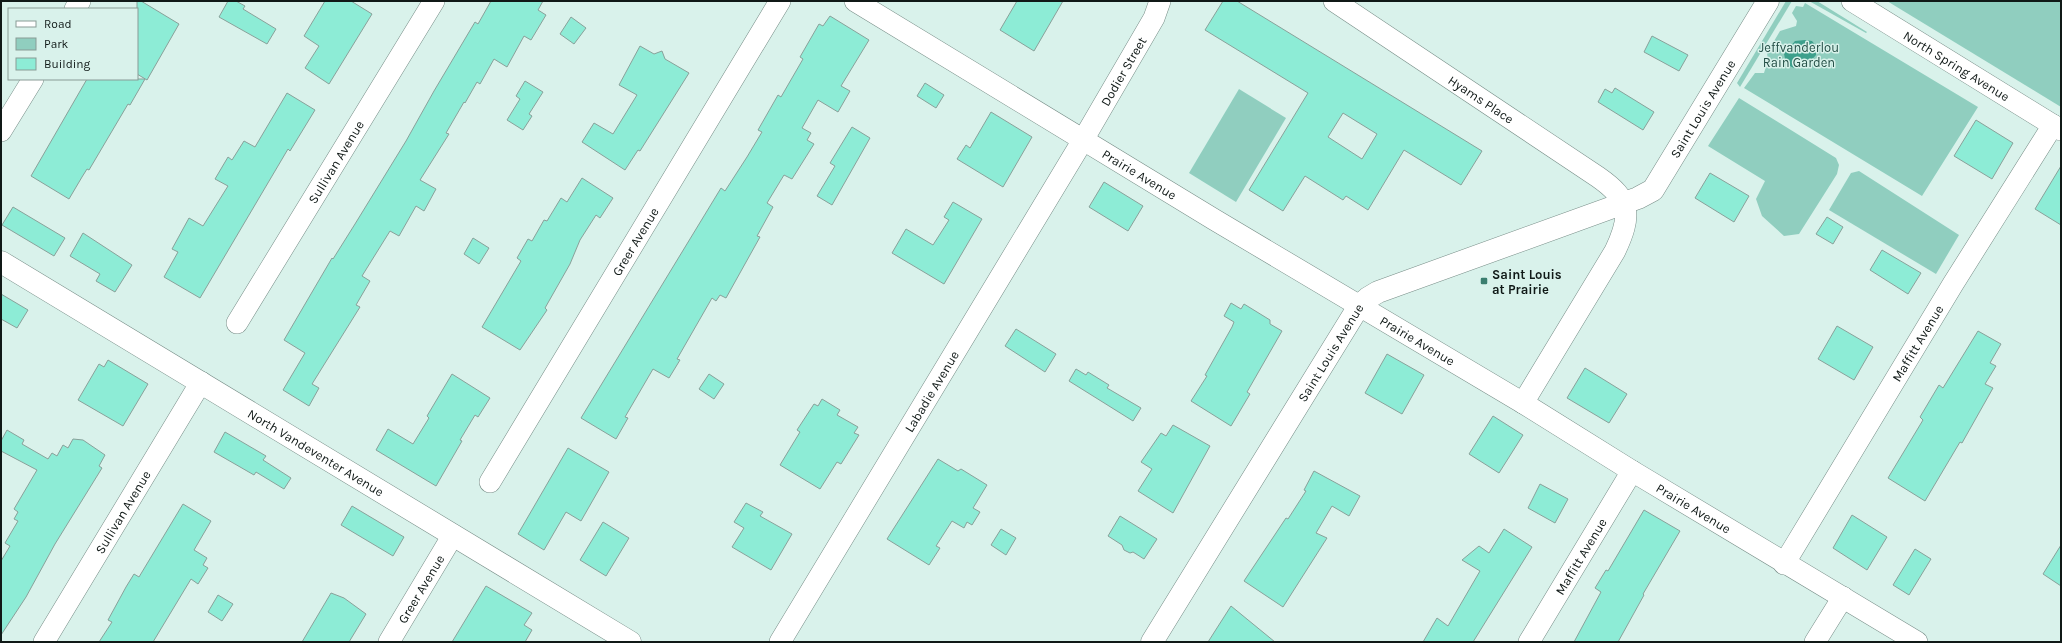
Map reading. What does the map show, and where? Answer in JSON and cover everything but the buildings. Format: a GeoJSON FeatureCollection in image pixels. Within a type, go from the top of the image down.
{"type":"FeatureCollection","features":[{"type":"Feature","properties":{"kind":"street","name":"Sullivan Avenue"},"geometry":{"type":"LineString","coordinates":[[237,323],[434,1]]}},
{"type":"Feature","properties":{"kind":"street","name":"Greer Avenue"},"geometry":{"type":"LineString","coordinates":[[490,482],[780,1]]}},
{"type":"Feature","properties":{"kind":"street","name":"Prairie Avenue"},"geometry":{"type":"LineString","coordinates":[[855,1],[1359,306],[1523,402],[1784,564],[1843,597],[1917,642]]}},
{"type":"Feature","properties":{"kind":"street","name":"Dodier Street"},"geometry":{"type":"LineString","coordinates":[[1083,140],[1154,18],[1160,1]]}},
{"type":"Feature","properties":{"kind":"street","name":"Hyams Place"},"geometry":{"type":"LineString","coordinates":[[1334,1],[1598,177],[1620,195],[1624,203]]}},
{"type":"Feature","properties":{"kind":"street","name":"Saint Louis Avenue"},"geometry":{"type":"LineString","coordinates":[[1152,642],[1359,306],[1378,292],[1646,194],[1659,182],[1768,1]]}},
{"type":"Feature","properties":{"kind":"street","name":"North Spring Avenue"},"geometry":{"type":"LineString","coordinates":[[1852,1],[2057,127]]}},
{"type":"Feature","properties":{"kind":"street"},"geometry":{"type":"LineString","coordinates":[[1,131],[32,80]]}},
{"type":"Feature","properties":{"kind":"street","name":"Maffitt Avenue"},"geometry":{"type":"LineString","coordinates":[[1784,564],[1953,284],[2057,127]]}},
{"type":"Feature","properties":{"kind":"street","name":"Labadie Avenue"},"geometry":{"type":"LineString","coordinates":[[780,642],[1083,140]]}},
{"type":"Feature","properties":{"kind":"street"},"geometry":{"type":"LineString","coordinates":[[1523,402],[1615,251],[1623,234],[1625,221],[1624,203]]}},
{"type":"Feature","properties":{"kind":"street","name":"North Vandeventer Avenue"},"geometry":{"type":"LineString","coordinates":[[1,262],[630,642]]}},
{"type":"Feature","properties":{"kind":"street","name":"Sullivan Avenue"},"geometry":{"type":"LineString","coordinates":[[44,642],[201,382]]}},
{"type":"Feature","properties":{"kind":"street","name":"Maffitt Avenue"},"geometry":{"type":"LineString","coordinates":[[1529,642],[1632,471]]}},
{"type":"Feature","properties":{"kind":"street","name":"Greer Avenue"},"geometry":{"type":"LineString","coordinates":[[389,642],[453,535]]}},
{"type":"Feature","properties":{"kind":"street"},"geometry":{"type":"LineString","coordinates":[[1815,642],[1843,597]]}},
{"type":"Feature","properties":{"kind":"green space"},"geometry":{"type":"Polygon","coordinates":[[[1786,1],[1792,1],[1740,87],[1737,83],[1786,1]]]}},
{"type":"Feature","properties":{"kind":"green space"},"geometry":{"type":"Polygon","coordinates":[[[1809,1],[1817,1],[1867,32],[1866,33],[1809,1]]]}},
{"type":"Feature","properties":{"kind":"green space"},"geometry":{"type":"Polygon","coordinates":[[[1887,1],[2061,1],[2061,107],[1887,1]]]}},
{"type":"Feature","properties":{"kind":"green space","name":"Jeffvanderlou Rain Garden"},"geometry":{"type":"Polygon","coordinates":[[[1805,3],[1978,107],[1922,196],[1744,88],[1755,73],[1764,73],[1768,60],[1767,53],[1780,31],[1796,26],[1797,21],[1792,13],[1796,6],[1803,7],[1805,3]]]}},
{"type":"Feature","properties":{"kind":"green space"},"geometry":{"type":"Polygon","coordinates":[[[1239,89],[1286,118],[1236,202],[1189,173],[1239,89]]]}},
{"type":"Feature","properties":{"kind":"green space"},"geometry":{"type":"Polygon","coordinates":[[[1739,98],[1836,158],[1839,165],[1837,174],[1799,234],[1784,236],[1762,216],[1756,199],[1765,181],[1708,146],[1739,98]]]}},
{"type":"Feature","properties":{"kind":"green space"},"geometry":{"type":"Polygon","coordinates":[[[1859,171],[1959,235],[1936,274],[1829,210],[1851,173],[1859,171]]]}},
{"type":"Feature","properties":{"kind":"shaded area"},"geometry":{"type":"Polygon","coordinates":[[[1795,41],[1812,41],[1816,46],[1816,55],[1803,66],[1793,68],[1789,66],[1784,54],[1795,41]]]}},
{"type":"Feature","properties":{"kind":"place","name":"Saint Louis at Prairie"},"geometry":{"type":"Point","coordinates":[1484,281]}}]}
